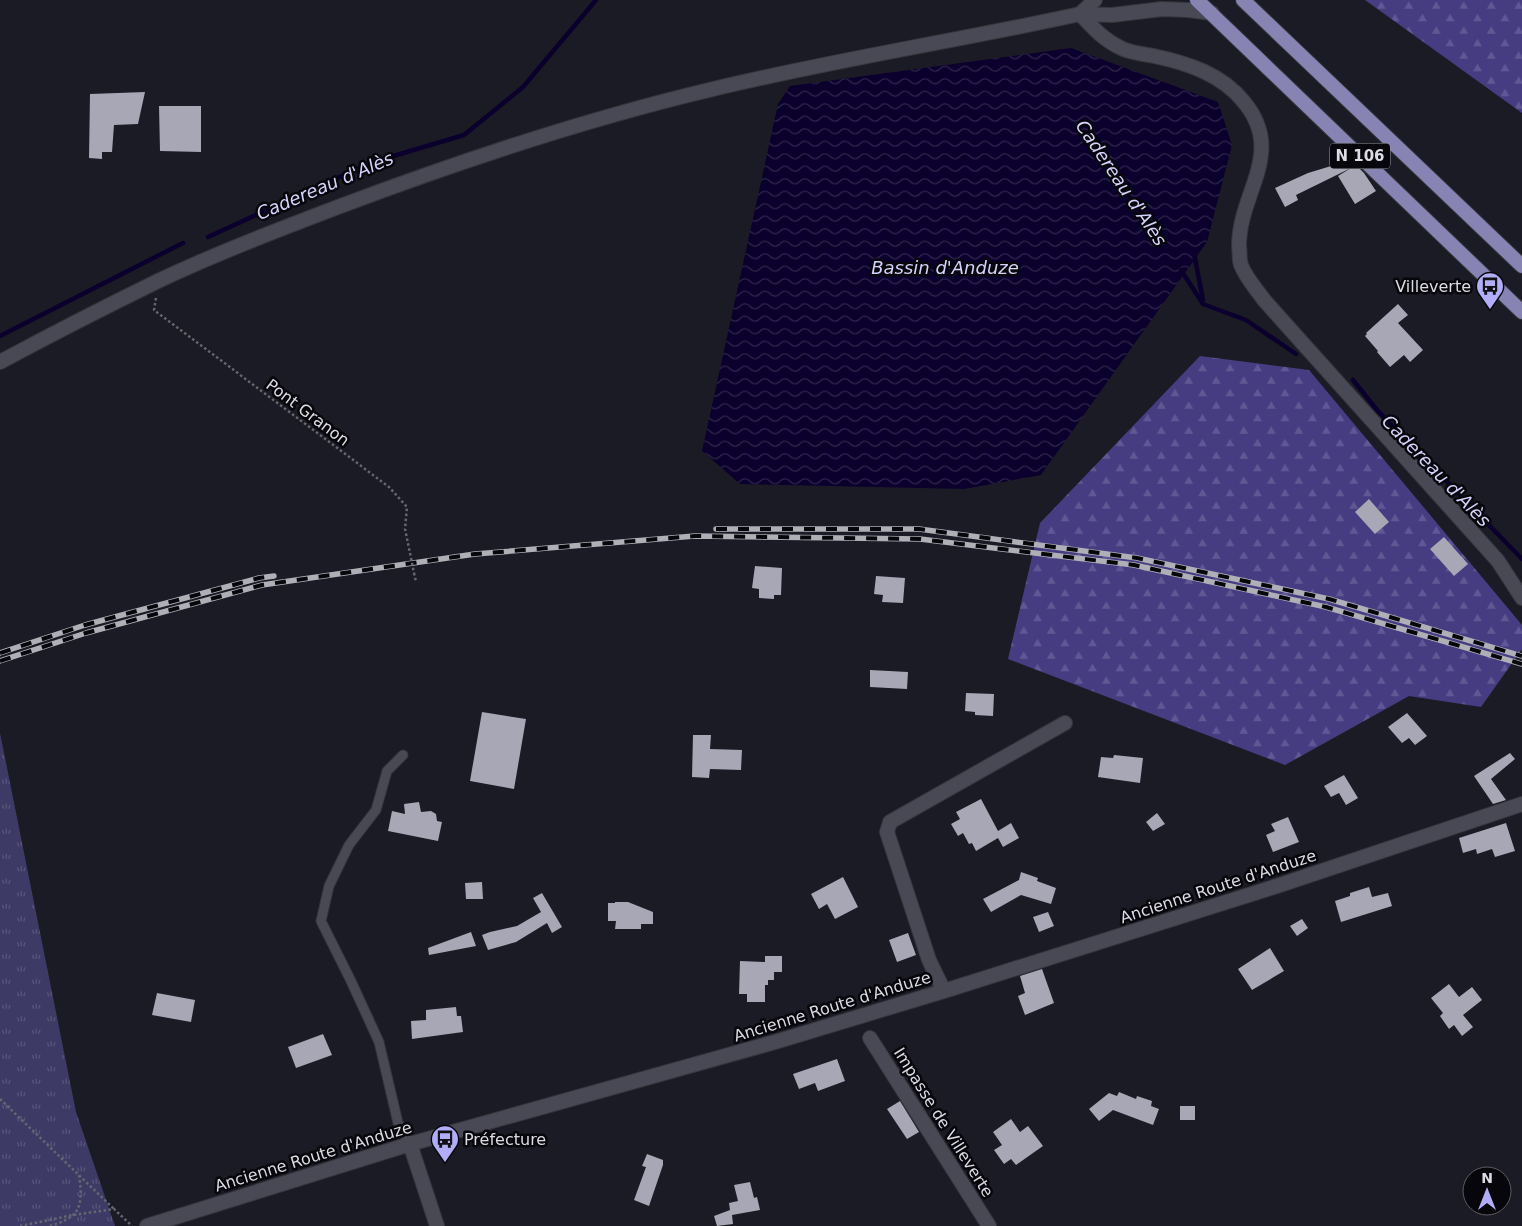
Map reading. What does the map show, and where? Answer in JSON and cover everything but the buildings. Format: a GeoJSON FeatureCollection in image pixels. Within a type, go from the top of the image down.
{"type":"FeatureCollection","features":[{"type":"Feature","properties":{"kind":"main road","name":"N 106"},"geometry":{"type":"LineString","coordinates":[[1197,0],[1522,312]]}},
{"type":"Feature","properties":{"kind":"main road","name":"N 106"},"geometry":{"type":"LineString","coordinates":[[1245,1],[1522,266]]}},
{"type":"Feature","properties":{"kind":"street"},"geometry":{"type":"LineString","coordinates":[[1080,14],[1095,0]]}},
{"type":"Feature","properties":{"kind":"street"},"geometry":{"type":"LineString","coordinates":[[0,362],[64,327],[209,259],[394,186],[559,131],[650,105],[776,74],[1080,14],[1112,15],[1162,9],[1212,13]]}},
{"type":"Feature","properties":{"kind":"street"},"geometry":{"type":"LineString","coordinates":[[1080,14],[1100,36],[1122,49],[1178,61],[1203,71],[1231,89],[1251,110],[1258,125],[1262,141],[1260,168],[1242,222],[1239,240],[1242,266],[1264,300],[1498,562],[1522,598]]}},
{"type":"Feature","properties":{"kind":"street"},"geometry":{"type":"LineString","coordinates":[[944,991],[929,960],[887,832],[890,822],[1065,723]]}},
{"type":"Feature","properties":{"kind":"street","name":"Ancienne Route d'Anduze"},"geometry":{"type":"LineString","coordinates":[[147,1226],[410,1144],[775,1042],[944,991],[1277,886],[1522,804]]}},
{"type":"Feature","properties":{"kind":"street","name":"Impasse de Villeverte"},"geometry":{"type":"LineString","coordinates":[[870,1038],[989,1226]]}},
{"type":"Feature","properties":{"kind":"street"},"geometry":{"type":"LineString","coordinates":[[410,1144],[437,1226]]}},
{"type":"Feature","properties":{"kind":"lane"},"geometry":{"type":"LineString","coordinates":[[403,755],[387,771],[376,810],[349,845],[329,886],[321,921],[379,1042],[398,1123],[410,1144]]}},
{"type":"Feature","properties":{"kind":"path","name":"Pont Granon"},"geometry":{"type":"LineString","coordinates":[[158,282],[154,310],[389,487],[406,507],[405,529],[416,582]]}},
{"type":"Feature","properties":{"kind":"path"},"geometry":{"type":"LineString","coordinates":[[0,1099],[132,1226]]}},
{"type":"Feature","properties":{"kind":"path"},"geometry":{"type":"LineString","coordinates":[[50,1226],[71,1217],[80,1202],[82,1190],[79,1175]]}},
{"type":"Feature","properties":{"kind":"path"},"geometry":{"type":"LineString","coordinates":[[20,1226],[114,1210]]}},
{"type":"Feature","properties":{"kind":"green space"},"geometry":{"type":"Polygon","coordinates":[[[1365,0],[1522,0],[1522,113],[1365,0]]]}},
{"type":"Feature","properties":{"kind":"green space"},"geometry":{"type":"Polygon","coordinates":[[[1200,356],[1309,370],[1522,625],[1522,649],[1481,707],[1409,696],[1285,765],[1008,659],[1040,523],[1200,356]]]}},
{"type":"Feature","properties":{"kind":"green space"},"geometry":{"type":"Polygon","coordinates":[[[0,733],[76,1112],[115,1226],[0,1226],[0,733]]]}},
{"type":"Feature","properties":{"kind":"water","name":"Bassin d'Anduze"},"geometry":{"type":"Polygon","coordinates":[[[1071,48],[1218,102],[1232,145],[1207,242],[1041,475],[964,489],[740,484],[702,451],[778,104],[790,86],[1071,48]]]}},
{"type":"Feature","properties":{"kind":"waterway","name":"Cadereau d'Alès"},"geometry":{"type":"LineString","coordinates":[[208,237],[370,163],[464,135],[523,87],[596,0]]}},
{"type":"Feature","properties":{"kind":"waterway","name":"Cadereau d'Alès"},"geometry":{"type":"LineString","coordinates":[[0,336],[183,243]]}},
{"type":"Feature","properties":{"kind":"waterway","name":"Cadereau d'Alès"},"geometry":{"type":"LineString","coordinates":[[1194,253],[1203,300]]}},
{"type":"Feature","properties":{"kind":"waterway","name":"Cadereau d'Alès"},"geometry":{"type":"LineString","coordinates":[[1181,270],[1203,304],[1246,320],[1296,354]]}},
{"type":"Feature","properties":{"kind":"waterway","name":"Cadereau d'Alès"},"geometry":{"type":"LineString","coordinates":[[1353,380],[1377,410],[1522,559]]}},
{"type":"Feature","properties":{"kind":"railway"},"geometry":{"type":"LineString","coordinates":[[716,529],[919,529],[1137,558],[1329,599],[1522,656]]}},
{"type":"Feature","properties":{"kind":"railway"},"geometry":{"type":"LineString","coordinates":[[0,661],[86,633],[262,585],[475,554],[695,536],[920,539],[1134,565],[1326,607],[1522,664]]}},
{"type":"Feature","properties":{"kind":"railway"},"geometry":{"type":"LineString","coordinates":[[0,653],[85,625],[259,578],[274,576]]}},
{"type":"Feature","properties":{"kind":"place","name":"Villeverte"},"geometry":{"type":"Point","coordinates":[1490,310]}},
{"type":"Feature","properties":{"kind":"place","name":"Préfecture"},"geometry":{"type":"Point","coordinates":[445,1163]}}]}
